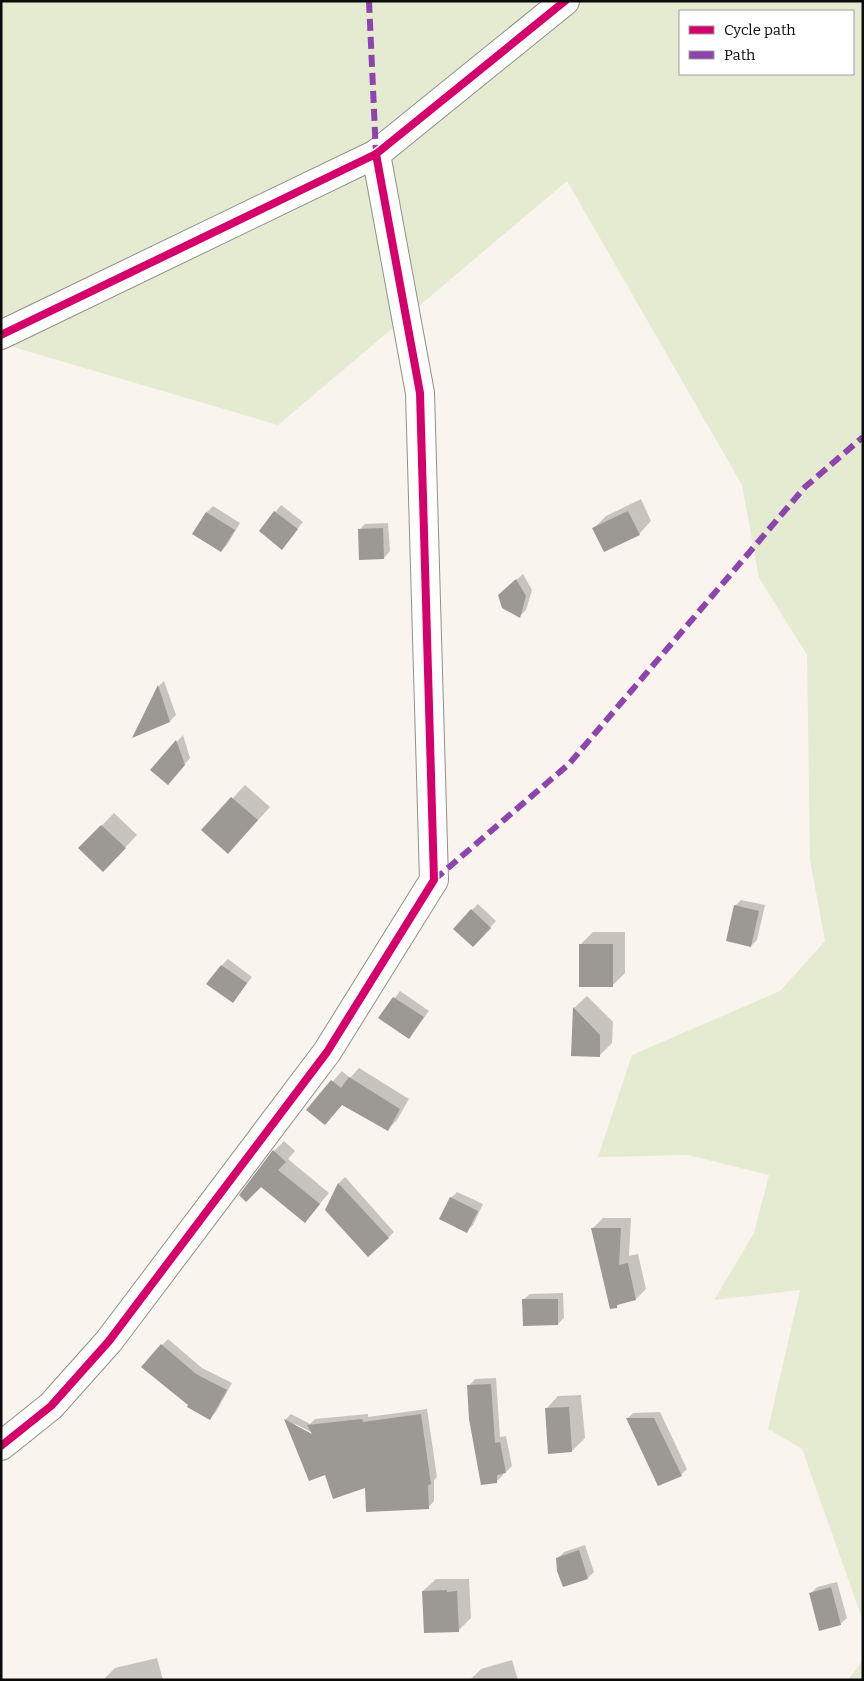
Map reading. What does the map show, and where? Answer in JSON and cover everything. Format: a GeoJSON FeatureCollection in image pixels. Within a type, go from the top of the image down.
{"type":"FeatureCollection","features":[{"type":"Feature","properties":{"kind":"street"},"geometry":{"type":"LineString","coordinates":[[1,334],[376,154],[565,1]]}},
{"type":"Feature","properties":{"kind":"street"},"geometry":{"type":"LineString","coordinates":[[1,1446],[51,1406],[109,1341],[327,1052],[434,880],[420,394],[376,154]]}},
{"type":"Feature","properties":{"kind":"green space"},"geometry":{"type":"Polygon","coordinates":[[[1,1],[863,1],[863,1621],[802,1449],[768,1429],[800,1290],[714,1300],[754,1233],[769,1175],[688,1155],[598,1157],[632,1055],[780,991],[825,941],[810,860],[807,655],[759,578],[742,485],[567,181],[278,425],[6,345],[1,347],[1,1]]]}},
{"type":"Feature","properties":{"kind":"green space"},"geometry":{"type":"Polygon","coordinates":[[[863,1660],[863,1680],[848,1680],[863,1660]]]}},
{"type":"Feature","properties":{"kind":"building"},"geometry":{"type":"Polygon","coordinates":[[[274,511],[298,529],[282,550],[259,531],[274,511]]]}},
{"type":"Feature","properties":{"kind":"building"},"geometry":{"type":"Polygon","coordinates":[[[628,511],[640,535],[604,552],[592,528],[628,511]]]}},
{"type":"Feature","properties":{"kind":"building"},"geometry":{"type":"Polygon","coordinates":[[[206,512],[235,530],[221,552],[192,534],[206,512]]]}},
{"type":"Feature","properties":{"kind":"building"},"geometry":{"type":"Polygon","coordinates":[[[383,528],[384,559],[359,560],[358,529],[383,528]]]}},
{"type":"Feature","properties":{"kind":"building"},"geometry":{"type":"Polygon","coordinates":[[[516,579],[526,596],[520,618],[502,608],[498,595],[516,579]]]}},
{"type":"Feature","properties":{"kind":"building"},"geometry":{"type":"Polygon","coordinates":[[[158,685],[170,722],[132,738],[158,685]]]}},
{"type":"Feature","properties":{"kind":"building"},"geometry":{"type":"Polygon","coordinates":[[[176,740],[185,765],[168,785],[150,770],[176,740]]]}},
{"type":"Feature","properties":{"kind":"building"},"geometry":{"type":"Polygon","coordinates":[[[231,797],[258,820],[228,854],[201,830],[231,797]]]}},
{"type":"Feature","properties":{"kind":"building"},"geometry":{"type":"Polygon","coordinates":[[[101,825],[126,848],[103,872],[78,848],[101,825]]]}},
{"type":"Feature","properties":{"kind":"building"},"geometry":{"type":"Polygon","coordinates":[[[734,905],[759,911],[751,947],[726,941],[734,905]]]}},
{"type":"Feature","properties":{"kind":"building"},"geometry":{"type":"Polygon","coordinates":[[[471,909],[491,928],[473,947],[453,929],[471,909]]]}},
{"type":"Feature","properties":{"kind":"building"},"geometry":{"type":"Polygon","coordinates":[[[579,944],[613,944],[613,987],[579,987],[579,944]]]}},
{"type":"Feature","properties":{"kind":"building"},"geometry":{"type":"Polygon","coordinates":[[[221,965],[247,983],[233,1003],[206,984],[221,965]]]}},
{"type":"Feature","properties":{"kind":"building"},"geometry":{"type":"Polygon","coordinates":[[[393,997],[424,1017],[409,1039],[378,1018],[393,997]]]}},
{"type":"Feature","properties":{"kind":"building"},"geometry":{"type":"Polygon","coordinates":[[[573,1007],[600,1035],[600,1057],[571,1056],[573,1007]]]}},
{"type":"Feature","properties":{"kind":"building"},"geometry":{"type":"Polygon","coordinates":[[[349,1077],[400,1109],[388,1131],[342,1105],[325,1125],[306,1110],[331,1080],[341,1088],[349,1077]]]}},
{"type":"Feature","properties":{"kind":"building"},"geometry":{"type":"Polygon","coordinates":[[[273,1150],[286,1162],[278,1170],[320,1204],[305,1223],[261,1187],[246,1202],[239,1195],[273,1150]]]}},
{"type":"Feature","properties":{"kind":"building"},"geometry":{"type":"Polygon","coordinates":[[[338,1183],[389,1238],[368,1257],[325,1210],[338,1183]]]}},
{"type":"Feature","properties":{"kind":"building"},"geometry":{"type":"Polygon","coordinates":[[[450,1197],[478,1211],[467,1233],[439,1219],[450,1197]]]}},
{"type":"Feature","properties":{"kind":"building"},"geometry":{"type":"Polygon","coordinates":[[[591,1228],[621,1228],[619,1265],[628,1263],[636,1300],[610,1309],[591,1228]]]}},
{"type":"Feature","properties":{"kind":"building"},"geometry":{"type":"Polygon","coordinates":[[[522,1299],[558,1299],[558,1325],[523,1326],[522,1299]]]}},
{"type":"Feature","properties":{"kind":"building"},"geometry":{"type":"Polygon","coordinates":[[[161,1344],[196,1374],[227,1390],[210,1420],[187,1407],[188,1405],[141,1367],[161,1344]]]}},
{"type":"Feature","properties":{"kind":"building"},"geometry":{"type":"Polygon","coordinates":[[[491,1384],[495,1443],[500,1442],[506,1473],[497,1475],[497,1483],[481,1485],[469,1419],[467,1385],[491,1384]]]}},
{"type":"Feature","properties":{"kind":"building"},"geometry":{"type":"Polygon","coordinates":[[[569,1407],[572,1452],[548,1454],[545,1408],[569,1407]]]}},
{"type":"Feature","properties":{"kind":"building"},"geometry":{"type":"Polygon","coordinates":[[[421,1414],[431,1484],[428,1485],[429,1509],[366,1512],[365,1488],[333,1499],[325,1475],[309,1481],[284,1419],[312,1434],[307,1425],[362,1419],[363,1422],[421,1414]]]}},
{"type":"Feature","properties":{"kind":"building"},"geometry":{"type":"Polygon","coordinates":[[[626,1418],[654,1418],[682,1476],[658,1486],[626,1418]]]}},
{"type":"Feature","properties":{"kind":"building"},"geometry":{"type":"Polygon","coordinates":[[[579,1550],[588,1579],[563,1587],[557,1571],[556,1558],[579,1550]]]}},
{"type":"Feature","properties":{"kind":"building"},"geometry":{"type":"Polygon","coordinates":[[[831,1587],[841,1625],[819,1631],[809,1593],[831,1587]]]}},
{"type":"Feature","properties":{"kind":"building"},"geometry":{"type":"Polygon","coordinates":[[[447,1590],[447,1592],[457,1591],[459,1632],[424,1633],[422,1591],[447,1590]]]}},
{"type":"Feature","properties":{"kind":"marked path"},"geometry":{"type":"LineString","coordinates":[[369,1],[376,154]]}},
{"type":"Feature","properties":{"kind":"marked path"},"geometry":{"type":"LineString","coordinates":[[434,880],[569,764],[805,487],[863,437]]}},
{"type":"Feature","properties":{"kind":"cycle path"},"geometry":{"type":"LineString","coordinates":[[1,335],[376,154],[565,1]]}},
{"type":"Feature","properties":{"kind":"cycle path"},"geometry":{"type":"LineString","coordinates":[[1,1446],[51,1406],[109,1341],[327,1052],[434,880],[420,393],[376,154]]}}]}
